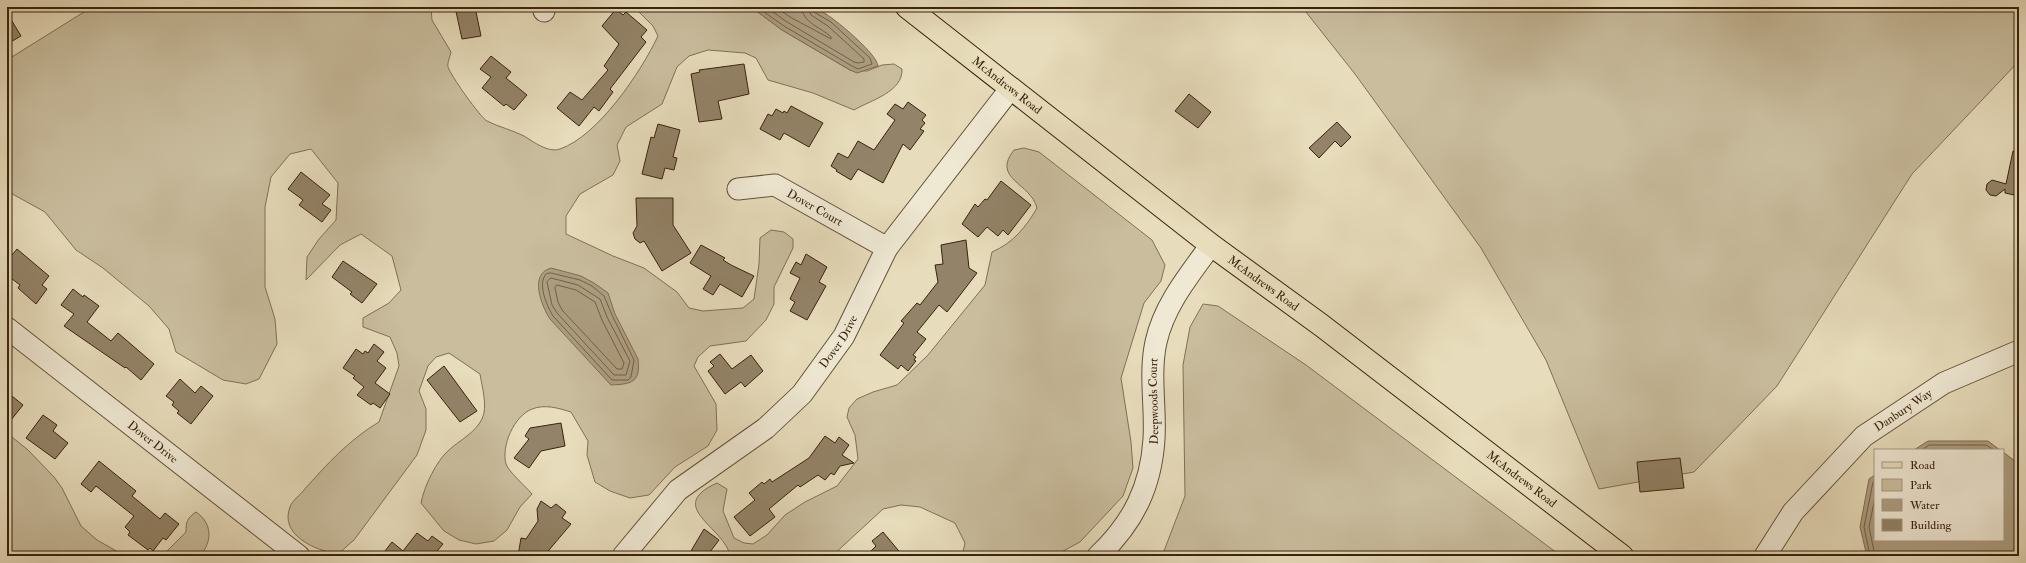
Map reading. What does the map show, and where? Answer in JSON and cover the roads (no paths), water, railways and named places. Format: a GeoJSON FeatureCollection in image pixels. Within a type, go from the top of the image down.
{"type":"FeatureCollection","features":[{"type":"Feature","properties":{"kind":"main road","name":"McAndrews Road"},"geometry":{"type":"LineString","coordinates":[[907,7],[1211,244],[1327,330],[1622,556]]}},
{"type":"Feature","properties":{"kind":"street","name":"Dover Drive"},"geometry":{"type":"LineString","coordinates":[[623,556],[678,490],[766,428],[802,394],[844,336],[887,248],[1011,88]]}},
{"type":"Feature","properties":{"kind":"street","name":"Dover Court"},"geometry":{"type":"LineString","coordinates":[[738,189],[775,185],[887,248]]}},
{"type":"Feature","properties":{"kind":"street","name":"Deepwoods Court"},"geometry":{"type":"LineString","coordinates":[[1098,556],[1115,540],[1136,509],[1148,477],[1154,438],[1152,388],[1156,341],[1168,309],[1185,281],[1211,244]]}},
{"type":"Feature","properties":{"kind":"street","name":"Dover Drive"},"geometry":{"type":"LineString","coordinates":[[7,328],[299,556]]}},
{"type":"Feature","properties":{"kind":"street","name":"Danbury Way"},"geometry":{"type":"LineString","coordinates":[[1766,556],[1793,512],[1864,436],[1944,383],[2019,351]]}},
{"type":"Feature","properties":{"kind":"water"},"geometry":{"type":"Polygon","coordinates":[[[800,6],[813,7],[820,10],[861,43],[876,60],[878,66],[857,73],[850,70],[782,30],[751,7],[800,6]]]}},
{"type":"Feature","properties":{"kind":"water"},"geometry":{"type":"Polygon","coordinates":[[[551,268],[581,276],[608,293],[615,314],[638,359],[638,373],[633,381],[624,384],[611,385],[550,319],[543,306],[539,283],[540,277],[544,271],[551,268]]]}},
{"type":"Feature","properties":{"kind":"water"},"geometry":{"type":"Polygon","coordinates":[[[1928,441],[1988,441],[1999,449],[1916,449],[1928,441]]]}},
{"type":"Feature","properties":{"kind":"water"},"geometry":{"type":"Polygon","coordinates":[[[2004,453],[2019,464],[2019,556],[1867,556],[1860,527],[1869,479],[1874,476],[1874,541],[2004,541],[2004,453]]]}}]}
